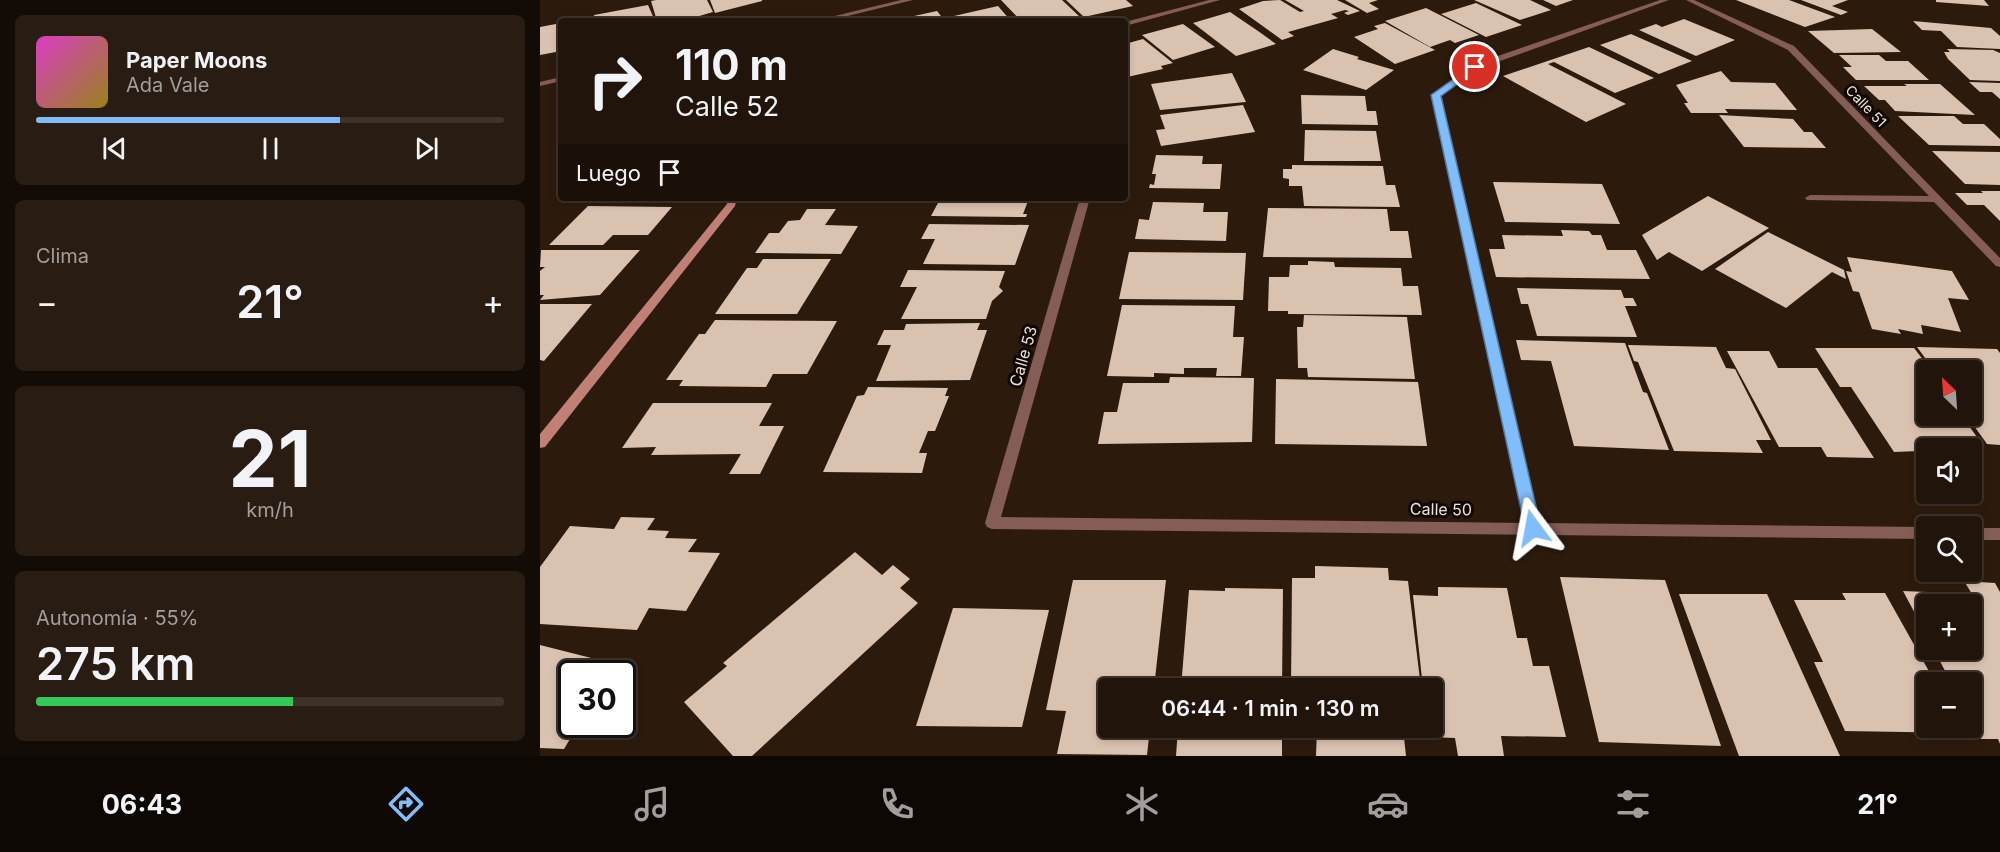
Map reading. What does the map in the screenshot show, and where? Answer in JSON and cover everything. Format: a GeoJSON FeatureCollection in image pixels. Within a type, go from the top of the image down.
{"type":"FeatureCollection","features":[{"type":"Feature","properties":{"kind":"street"},"geometry":{"type":"LineString","coordinates":[[832,18],[910,0]]}},
{"type":"Feature","properties":{"kind":"street"},"geometry":{"type":"LineString","coordinates":[[1128,23],[1217,0]]}},
{"type":"Feature","properties":{"kind":"street"},"geometry":{"type":"LineString","coordinates":[[1533,528],[1436,95],[1475,67],[1666,0]]}},
{"type":"Feature","properties":{"kind":"street","name":"Calle 51"},"geometry":{"type":"LineString","coordinates":[[1689,0],[1791,48],[2000,264]]}},
{"type":"Feature","properties":{"kind":"street"},"geometry":{"type":"LineString","coordinates":[[540,84],[558,80]]}},
{"type":"Feature","properties":{"kind":"street"},"geometry":{"type":"LineString","coordinates":[[1810,198],[1938,199]]}},
{"type":"Feature","properties":{"kind":"street"},"geometry":{"type":"LineString","coordinates":[[540,442],[732,204],[732,201]]}},
{"type":"Feature","properties":{"kind":"street","name":"Calle 53"},"geometry":{"type":"LineString","coordinates":[[992,523],[1084,201]]}},
{"type":"Feature","properties":{"kind":"street","name":"Calle 50"},"geometry":{"type":"LineString","coordinates":[[992,523],[1916,533]]}},
{"type":"Feature","properties":{"kind":"street"},"geometry":{"type":"LineString","coordinates":[[1982,534],[2000,534]]}},
{"type":"Feature","properties":{"kind":"building"},"geometry":{"type":"Polygon","coordinates":[[[707,0],[713,12],[692,18],[656,18],[651,1],[707,0]]]}},
{"type":"Feature","properties":{"kind":"building"},"geometry":{"type":"Polygon","coordinates":[[[710,0],[762,0],[762,1],[715,13],[710,0]]]}},
{"type":"Feature","properties":{"kind":"building"},"geometry":{"type":"Polygon","coordinates":[[[1001,0],[1062,0],[1080,17],[1076,18],[1018,18],[1001,0]]]}},
{"type":"Feature","properties":{"kind":"building"},"geometry":{"type":"Polygon","coordinates":[[[1066,0],[1126,0],[1133,6],[1084,17],[1066,0]]]}},
{"type":"Feature","properties":{"kind":"building"},"geometry":{"type":"Polygon","coordinates":[[[1280,0],[1300,12],[1304,11],[1285,0],[1337,0],[1360,11],[1348,15],[1344,13],[1349,11],[1345,10],[1331,14],[1338,18],[1288,32],[1294,36],[1282,40],[1239,9],[1263,1],[1280,0]]]}},
{"type":"Feature","properties":{"kind":"building"},"geometry":{"type":"Polygon","coordinates":[[[1345,0],[1378,0],[1369,3],[1379,9],[1367,13],[1345,0]]]}},
{"type":"Feature","properties":{"kind":"building"},"geometry":{"type":"Polygon","coordinates":[[[1474,0],[1530,0],[1551,10],[1520,20],[1474,0]]]}},
{"type":"Feature","properties":{"kind":"building"},"geometry":{"type":"Polygon","coordinates":[[[1543,0],[1573,0],[1556,6],[1543,0]]]}},
{"type":"Feature","properties":{"kind":"building"},"geometry":{"type":"Polygon","coordinates":[[[1736,0],[1789,0],[1835,17],[1805,27],[1736,0]]]}},
{"type":"Feature","properties":{"kind":"building"},"geometry":{"type":"Polygon","coordinates":[[[1801,0],[1848,0],[1832,6],[1848,12],[1841,15],[1801,0]]]}},
{"type":"Feature","properties":{"kind":"building"},"geometry":{"type":"Polygon","coordinates":[[[1936,0],[1984,0],[1989,6],[1936,2],[1936,0]]]}},
{"type":"Feature","properties":{"kind":"building"},"geometry":{"type":"Polygon","coordinates":[[[1476,3],[1522,25],[1486,37],[1441,14],[1476,3]]]}},
{"type":"Feature","properties":{"kind":"building"},"geometry":{"type":"Polygon","coordinates":[[[648,5],[654,18],[594,18],[594,15],[648,5]]]}},
{"type":"Feature","properties":{"kind":"building"},"geometry":{"type":"Polygon","coordinates":[[[998,6],[1008,18],[956,18],[954,16],[998,6]]]}},
{"type":"Feature","properties":{"kind":"building"},"geometry":{"type":"Polygon","coordinates":[[[1426,8],[1479,35],[1455,43],[1450,40],[1430,47],[1385,21],[1426,8]]]}},
{"type":"Feature","properties":{"kind":"building"},"geometry":{"type":"Polygon","coordinates":[[[937,11],[943,18],[905,18],[937,11]]]}},
{"type":"Feature","properties":{"kind":"building"},"geometry":{"type":"Polygon","coordinates":[[[1230,12],[1276,44],[1236,56],[1193,23],[1230,12]]]}},
{"type":"Feature","properties":{"kind":"building"},"geometry":{"type":"Polygon","coordinates":[[[1684,19],[1735,40],[1696,56],[1639,30],[1656,24],[1662,27],[1684,19]]]}},
{"type":"Feature","properties":{"kind":"building"},"geometry":{"type":"Polygon","coordinates":[[[1913,21],[1991,28],[2000,36],[2000,49],[1957,47],[1941,31],[1922,30],[1913,21]]]}},
{"type":"Feature","properties":{"kind":"building"},"geometry":{"type":"Polygon","coordinates":[[[1385,23],[1435,50],[1395,64],[1354,37],[1378,29],[1374,26],[1385,23]]]}},
{"type":"Feature","properties":{"kind":"building"},"geometry":{"type":"Polygon","coordinates":[[[558,24],[558,52],[540,55],[540,27],[558,24]]]}},
{"type":"Feature","properties":{"kind":"building"},"geometry":{"type":"Polygon","coordinates":[[[1183,24],[1215,47],[1173,60],[1142,35],[1183,24]]]}},
{"type":"Feature","properties":{"kind":"building"},"geometry":{"type":"Polygon","coordinates":[[[1872,29],[1901,52],[1834,53],[1808,31],[1872,29]]]}},
{"type":"Feature","properties":{"kind":"building"},"geometry":{"type":"Polygon","coordinates":[[[1631,34],[1692,61],[1659,74],[1600,45],[1631,34]]]}},
{"type":"Feature","properties":{"kind":"building"},"geometry":{"type":"Polygon","coordinates":[[[1143,39],[1173,63],[1161,66],[1163,69],[1128,77],[1128,43],[1143,39]]]}},
{"type":"Feature","properties":{"kind":"building"},"geometry":{"type":"Polygon","coordinates":[[[1589,47],[1654,78],[1615,93],[1554,62],[1548,64],[1626,104],[1586,122],[1503,76],[1589,47]]]}},
{"type":"Feature","properties":{"kind":"building"},"geometry":{"type":"Polygon","coordinates":[[[1333,49],[1394,70],[1366,90],[1303,70],[1333,49]]]}},
{"type":"Feature","properties":{"kind":"building"},"geometry":{"type":"Polygon","coordinates":[[[1947,49],[1993,50],[2000,53],[2000,81],[1970,80],[1948,59],[1944,52],[1950,52],[1947,49]]]}},
{"type":"Feature","properties":{"kind":"building"},"geometry":{"type":"Polygon","coordinates":[[[1839,55],[1879,55],[1886,61],[1908,61],[1929,80],[1856,80],[1843,67],[1852,67],[1839,55]]]}},
{"type":"Feature","properties":{"kind":"building"},"geometry":{"type":"Polygon","coordinates":[[[1721,71],[1731,82],[1775,83],[1797,110],[1725,109],[1728,113],[1691,113],[1684,103],[1688,103],[1676,85],[1721,71]]]}},
{"type":"Feature","properties":{"kind":"building"},"geometry":{"type":"Polygon","coordinates":[[[1232,73],[1246,102],[1160,110],[1151,84],[1232,73]]]}},
{"type":"Feature","properties":{"kind":"building"},"geometry":{"type":"Polygon","coordinates":[[[1969,82],[2000,83],[2000,99],[1992,92],[1980,92],[1969,82]]]}},
{"type":"Feature","properties":{"kind":"building"},"geometry":{"type":"Polygon","coordinates":[[[1904,84],[1940,84],[1975,115],[1895,111],[1885,100],[1879,100],[1864,86],[1907,86],[1904,84]]]}},
{"type":"Feature","properties":{"kind":"building"},"geometry":{"type":"Polygon","coordinates":[[[1301,95],[1365,96],[1367,111],[1376,111],[1378,125],[1302,124],[1301,95]]]}},
{"type":"Feature","properties":{"kind":"building"},"geometry":{"type":"Polygon","coordinates":[[[1243,105],[1255,132],[1161,146],[1156,130],[1165,129],[1160,115],[1243,105]]]}},
{"type":"Feature","properties":{"kind":"building"},"geometry":{"type":"Polygon","coordinates":[[[1719,115],[1793,119],[1804,132],[1812,132],[1826,148],[1744,147],[1719,115]]]}},
{"type":"Feature","properties":{"kind":"building"},"geometry":{"type":"Polygon","coordinates":[[[1898,116],[1954,116],[1963,124],[1984,124],[2000,139],[2000,146],[1929,145],[1898,116]]]}},
{"type":"Feature","properties":{"kind":"building"},"geometry":{"type":"Polygon","coordinates":[[[1305,130],[1376,131],[1381,161],[1304,161],[1305,130]]]}},
{"type":"Feature","properties":{"kind":"building"},"geometry":{"type":"Polygon","coordinates":[[[1932,151],[2000,152],[2000,185],[1965,184],[1932,151]]]}},
{"type":"Feature","properties":{"kind":"building"},"geometry":{"type":"Polygon","coordinates":[[[1156,155],[1203,156],[1202,164],[1222,164],[1220,189],[1149,188],[1150,184],[1154,185],[1156,174],[1152,174],[1156,155]]]}},
{"type":"Feature","properties":{"kind":"building"},"geometry":{"type":"Polygon","coordinates":[[[1292,165],[1383,166],[1386,185],[1395,185],[1400,207],[1304,206],[1302,186],[1289,186],[1289,179],[1283,178],[1283,169],[1292,169],[1292,165]]]}},
{"type":"Feature","properties":{"kind":"building"},"geometry":{"type":"Polygon","coordinates":[[[1493,182],[1602,184],[1620,224],[1505,222],[1493,182]]]}},
{"type":"Feature","properties":{"kind":"building"},"geometry":{"type":"Polygon","coordinates":[[[1981,191],[2000,191],[2000,221],[1984,205],[1967,205],[1955,193],[1983,193],[1981,191]]]}},
{"type":"Feature","properties":{"kind":"building"},"geometry":{"type":"Polygon","coordinates":[[[1708,196],[1769,228],[1702,271],[1669,252],[1657,260],[1642,235],[1708,196]]]}},
{"type":"Feature","properties":{"kind":"building"},"geometry":{"type":"Polygon","coordinates":[[[939,201],[1028,201],[1023,214],[1027,214],[1026,217],[931,216],[939,201]]]}},
{"type":"Feature","properties":{"kind":"building"},"geometry":{"type":"Polygon","coordinates":[[[1153,202],[1204,203],[1203,212],[1228,212],[1226,241],[1135,239],[1139,219],[1149,220],[1153,202]]]}},
{"type":"Feature","properties":{"kind":"building"},"geometry":{"type":"Polygon","coordinates":[[[588,206],[672,207],[648,235],[613,235],[603,245],[549,245],[588,206]]]}},
{"type":"Feature","properties":{"kind":"building"},"geometry":{"type":"Polygon","coordinates":[[[1268,208],[1387,209],[1390,231],[1408,231],[1412,258],[1263,257],[1268,208]]]}},
{"type":"Feature","properties":{"kind":"building"},"geometry":{"type":"Polygon","coordinates":[[[807,209],[836,209],[825,225],[858,226],[841,254],[755,253],[769,233],[779,233],[788,221],[800,220],[807,209]]]}},
{"type":"Feature","properties":{"kind":"building"},"geometry":{"type":"Polygon","coordinates":[[[929,224],[1029,225],[1015,265],[923,264],[935,239],[921,239],[929,224]]]}},
{"type":"Feature","properties":{"kind":"building"},"geometry":{"type":"Polygon","coordinates":[[[1561,230],[1589,231],[1592,235],[1601,235],[1607,250],[1636,250],[1650,279],[1496,277],[1489,249],[1505,249],[1502,235],[1563,236],[1561,230]]]}},
{"type":"Feature","properties":{"kind":"building"},"geometry":{"type":"Polygon","coordinates":[[[1768,232],[1844,270],[1846,279],[1832,272],[1786,308],[1715,269],[1768,232]]]}},
{"type":"Feature","properties":{"kind":"building"},"geometry":{"type":"Polygon","coordinates":[[[541,250],[640,250],[600,295],[540,300],[544,295],[540,295],[540,271],[545,267],[540,267],[541,250]]]}},
{"type":"Feature","properties":{"kind":"building"},"geometry":{"type":"Polygon","coordinates":[[[1129,252],[1246,253],[1243,300],[1119,299],[1129,252]]]}},
{"type":"Feature","properties":{"kind":"building"},"geometry":{"type":"Polygon","coordinates":[[[1847,257],[1952,271],[1969,300],[1948,298],[1961,332],[1921,325],[1923,334],[1898,329],[1901,334],[1872,329],[1859,292],[1853,291],[1846,271],[1852,272],[1847,257]]]}},
{"type":"Feature","properties":{"kind":"building"},"geometry":{"type":"Polygon","coordinates":[[[763,259],[831,259],[797,314],[715,314],[747,268],[757,268],[763,259]]]}},
{"type":"Feature","properties":{"kind":"building"},"geometry":{"type":"Polygon","coordinates":[[[1308,261],[1334,262],[1335,267],[1401,268],[1403,286],[1418,286],[1422,315],[1288,314],[1288,311],[1268,311],[1269,277],[1289,277],[1290,265],[1308,265],[1308,261]]]}},
{"type":"Feature","properties":{"kind":"building"},"geometry":{"type":"Polygon","coordinates":[[[908,270],[1005,271],[999,287],[1003,291],[992,301],[986,319],[901,319],[917,287],[900,287],[908,270]]]}},
{"type":"Feature","properties":{"kind":"building"},"geometry":{"type":"Polygon","coordinates":[[[1517,288],[1621,290],[1624,298],[1633,298],[1637,306],[1625,306],[1637,337],[1537,336],[1528,304],[1521,304],[1517,288]]]}},
{"type":"Feature","properties":{"kind":"building"},"geometry":{"type":"Polygon","coordinates":[[[540,304],[592,304],[544,361],[540,360],[540,304]]]}},
{"type":"Feature","properties":{"kind":"building"},"geometry":{"type":"Polygon","coordinates":[[[1122,305],[1235,306],[1233,337],[1244,337],[1241,376],[1216,376],[1217,368],[1184,368],[1184,374],[1154,373],[1154,377],[1107,376],[1122,305]]]}},
{"type":"Feature","properties":{"kind":"building"},"geometry":{"type":"Polygon","coordinates":[[[1304,315],[1407,317],[1415,379],[1308,377],[1307,368],[1298,368],[1297,327],[1303,327],[1304,315]]]}},
{"type":"Feature","properties":{"kind":"building"},"geometry":{"type":"Polygon","coordinates":[[[715,320],[837,321],[807,374],[773,374],[766,387],[679,386],[683,380],[666,380],[699,334],[705,334],[715,320]]]}},
{"type":"Feature","properties":{"kind":"building"},"geometry":{"type":"Polygon","coordinates":[[[980,323],[977,330],[987,330],[970,380],[876,381],[891,345],[877,345],[884,330],[904,330],[906,324],[980,323]]]}},
{"type":"Feature","properties":{"kind":"building"},"geometry":{"type":"Polygon","coordinates":[[[1516,340],[1625,343],[1643,392],[1647,393],[1669,450],[1574,446],[1551,361],[1521,360],[1516,340]]]}},
{"type":"Feature","properties":{"kind":"building"},"geometry":{"type":"Polygon","coordinates":[[[1628,345],[1716,347],[1726,368],[1735,369],[1771,440],[1756,440],[1763,453],[1674,451],[1638,362],[1634,361],[1628,345]]]}},
{"type":"Feature","properties":{"kind":"building"},"geometry":{"type":"Polygon","coordinates":[[[1917,347],[1997,349],[2000,353],[2000,445],[1987,444],[1974,426],[1982,426],[1982,360],[1927,360],[1917,347]]]}},
{"type":"Feature","properties":{"kind":"building"},"geometry":{"type":"Polygon","coordinates":[[[1815,348],[1914,348],[1923,360],[1916,360],[1916,426],[1969,426],[1978,438],[1916,438],[1916,451],[1894,452],[1851,387],[1840,387],[1815,348]]]}},
{"type":"Feature","properties":{"kind":"building"},"geometry":{"type":"Polygon","coordinates":[[[1727,351],[1769,351],[1778,368],[1817,368],[1874,458],[1827,457],[1821,447],[1779,447],[1727,351]]]}},
{"type":"Feature","properties":{"kind":"building"},"geometry":{"type":"Polygon","coordinates":[[[1170,377],[1254,378],[1252,442],[1098,444],[1104,412],[1117,412],[1123,383],[1169,383],[1170,377]]]}},
{"type":"Feature","properties":{"kind":"building"},"geometry":{"type":"Polygon","coordinates":[[[1276,379],[1418,382],[1427,446],[1275,444],[1276,379]]]}},
{"type":"Feature","properties":{"kind":"building"},"geometry":{"type":"Polygon","coordinates":[[[868,387],[948,388],[945,396],[949,396],[935,431],[928,431],[919,453],[927,453],[922,473],[823,472],[857,396],[864,395],[868,387]]]}},
{"type":"Feature","properties":{"kind":"building"},"geometry":{"type":"Polygon","coordinates":[[[653,403],[772,403],[759,426],[784,426],[760,474],[729,474],[741,454],[651,455],[656,447],[622,448],[653,403]]]}},
{"type":"Feature","properties":{"kind":"building"},"geometry":{"type":"Polygon","coordinates":[[[621,517],[655,518],[647,530],[669,531],[665,538],[697,539],[688,552],[720,553],[686,611],[649,608],[637,630],[540,624],[540,567],[570,526],[614,529],[621,517]]]}},
{"type":"Feature","properties":{"kind":"building"},"geometry":{"type":"Polygon","coordinates":[[[855,552],[882,575],[893,565],[910,579],[900,588],[918,603],[752,756],[733,756],[684,702],[727,666],[723,663],[855,552]]]}},
{"type":"Feature","properties":{"kind":"building"},"geometry":{"type":"Polygon","coordinates":[[[1315,566],[1388,568],[1389,580],[1408,581],[1420,678],[1291,678],[1292,578],[1315,578],[1315,566]]]}},
{"type":"Feature","properties":{"kind":"building"},"geometry":{"type":"Polygon","coordinates":[[[1560,577],[1665,580],[1721,746],[1599,742],[1560,577]]]}},
{"type":"Feature","properties":{"kind":"building"},"geometry":{"type":"Polygon","coordinates":[[[1073,580],[1166,580],[1155,678],[1098,678],[1098,738],[1149,738],[1147,755],[1057,754],[1066,711],[1046,710],[1073,580]]]}},
{"type":"Feature","properties":{"kind":"building"},"geometry":{"type":"Polygon","coordinates":[[[1965,582],[1995,583],[2000,592],[2000,744],[1998,739],[1980,738],[1982,672],[1946,672],[1939,660],[1982,660],[1982,594],[1972,594],[1965,582]]]}},
{"type":"Feature","properties":{"kind":"building"},"geometry":{"type":"Polygon","coordinates":[[[1438,587],[1507,588],[1517,638],[1527,638],[1533,666],[1549,666],[1566,737],[1501,736],[1504,756],[1458,756],[1455,738],[1443,738],[1443,678],[1422,678],[1413,595],[1438,596],[1438,587]]]}},
{"type":"Feature","properties":{"kind":"building"},"geometry":{"type":"Polygon","coordinates":[[[1225,588],[1283,589],[1282,678],[1182,678],[1189,590],[1225,591],[1225,588]]]}},
{"type":"Feature","properties":{"kind":"building"},"geometry":{"type":"Polygon","coordinates":[[[1903,591],[1972,594],[1916,594],[1916,615],[1903,591]]]}},
{"type":"Feature","properties":{"kind":"building"},"geometry":{"type":"Polygon","coordinates":[[[1842,593],[1885,593],[1916,648],[1916,660],[1923,660],[1929,672],[1916,672],[1916,732],[1845,731],[1814,662],[1823,662],[1794,600],[1846,600],[1842,593]]]}},
{"type":"Feature","properties":{"kind":"building"},"geometry":{"type":"Polygon","coordinates":[[[1679,594],[1767,594],[1840,756],[1739,756],[1679,594]]]}},
{"type":"Feature","properties":{"kind":"building"},"geometry":{"type":"Polygon","coordinates":[[[953,608],[1049,610],[1022,727],[916,726],[953,608]]]}},
{"type":"Feature","properties":{"kind":"building"},"geometry":{"type":"Polygon","coordinates":[[[540,645],[599,660],[558,660],[558,738],[571,738],[564,749],[540,748],[540,645]]]}},
{"type":"Feature","properties":{"kind":"building"},"geometry":{"type":"Polygon","coordinates":[[[1177,738],[1282,738],[1282,756],[1176,756],[1177,738]]]}},
{"type":"Feature","properties":{"kind":"building"},"geometry":{"type":"Polygon","coordinates":[[[1317,738],[1404,738],[1406,756],[1316,756],[1317,738]]]}},
{"type":"Feature","properties":{"kind":"route"},"geometry":{"type":"LineString","coordinates":[[1475,67],[1436,95],[1533,528]]}}]}
